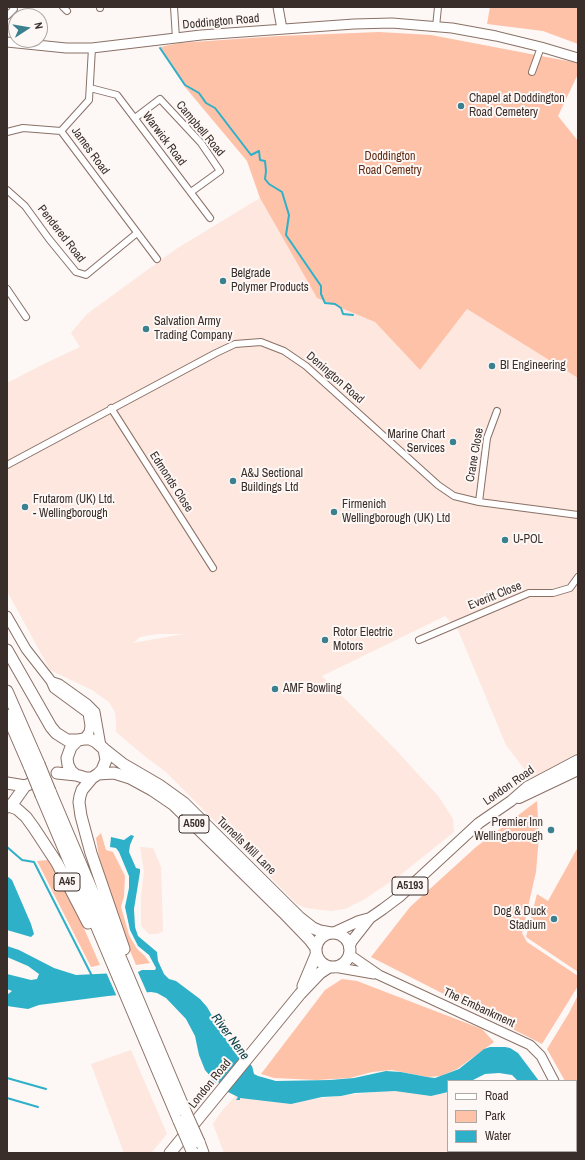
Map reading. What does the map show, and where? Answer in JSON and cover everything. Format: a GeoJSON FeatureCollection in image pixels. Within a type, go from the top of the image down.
{"type":"FeatureCollection","features":[{"type":"Feature","properties":{"kind":"highway"},"geometry":{"type":"LineString","coordinates":[[7,650],[51,727],[56,733],[67,740],[90,739],[102,747],[106,760],[102,770],[82,790],[80,796],[81,816],[120,967],[133,997]]}},
{"type":"Feature","properties":{"kind":"highway","name":"A45"},"geometry":{"type":"LineString","coordinates":[[7,691],[34,766]]}},
{"type":"Feature","properties":{"kind":"highway","name":"A45"},"geometry":{"type":"LineString","coordinates":[[7,715],[34,766],[46,793],[197,1150]]}},
{"type":"Feature","properties":{"kind":"highway"},"geometry":{"type":"LineString","coordinates":[[8,807],[25,786],[57,772],[67,758],[71,747],[81,740]]}},
{"type":"Feature","properties":{"kind":"highway","name":"Turnells Mill Lane"},"geometry":{"type":"LineString","coordinates":[[102,747],[123,764],[159,785],[184,803],[299,917],[313,928],[332,933]]}},
{"type":"Feature","properties":{"kind":"highway"},"geometry":{"type":"LineString","coordinates":[[67,758],[71,771],[76,775]]}},
{"type":"Feature","properties":{"kind":"highway"},"geometry":{"type":"LineString","coordinates":[[57,772],[86,778],[95,776]]}},
{"type":"Feature","properties":{"kind":"highway","name":"Turnells Mill Lane"},"geometry":{"type":"LineString","coordinates":[[95,776],[114,773],[130,778],[152,790],[174,805],[283,912],[310,940],[316,951]]}},
{"type":"Feature","properties":{"kind":"highway"},"geometry":{"type":"LineString","coordinates":[[7,783],[25,786]]}},
{"type":"Feature","properties":{"kind":"highway","name":"A45"},"geometry":{"type":"LineString","coordinates":[[8,807],[17,809],[26,817],[46,846],[120,967]]}},
{"type":"Feature","properties":{"kind":"highway"},"geometry":{"type":"LineString","coordinates":[[332,933],[342,936],[348,943],[349,950],[345,962],[332,967],[321,963],[316,951],[319,939],[322,936],[332,933]]}},
{"type":"Feature","properties":{"kind":"highway","name":"London Road"},"geometry":{"type":"LineString","coordinates":[[300,994],[316,951]]}},
{"type":"Feature","properties":{"kind":"highway","name":"London Road"},"geometry":{"type":"LineString","coordinates":[[170,1153],[300,994],[320,973],[332,967]]}},
{"type":"Feature","properties":{"kind":"highway","name":"A45"},"geometry":{"type":"LineString","coordinates":[[133,997],[161,1054],[183,1117]]}},
{"type":"Feature","properties":{"kind":"main road","name":"London Road"},"geometry":{"type":"LineString","coordinates":[[349,950],[356,935],[370,918],[399,897],[479,823],[511,801],[527,787],[578,760]]}},
{"type":"Feature","properties":{"kind":"main road"},"geometry":{"type":"LineString","coordinates":[[511,801],[578,770]]}},
{"type":"Feature","properties":{"kind":"main road","name":"London Road"},"geometry":{"type":"LineString","coordinates":[[332,933],[359,921],[370,918]]}},
{"type":"Feature","properties":{"kind":"street"},"geometry":{"type":"LineString","coordinates":[[7,16],[14,8],[13,7]]}},
{"type":"Feature","properties":{"kind":"street"},"geometry":{"type":"LineString","coordinates":[[174,7],[176,38]]}},
{"type":"Feature","properties":{"kind":"street"},"geometry":{"type":"LineString","coordinates":[[278,7],[282,29]]}},
{"type":"Feature","properties":{"kind":"street"},"geometry":{"type":"LineString","coordinates":[[436,27],[438,7]]}},
{"type":"Feature","properties":{"kind":"street","name":"Doddington Road"},"geometry":{"type":"LineString","coordinates":[[7,42],[66,48],[92,48],[176,38],[282,29],[385,23],[436,27],[496,36],[578,58]]}},
{"type":"Feature","properties":{"kind":"street"},"geometry":{"type":"LineString","coordinates":[[532,72],[541,47]]}},
{"type":"Feature","properties":{"kind":"street","name":"James Road"},"geometry":{"type":"LineString","coordinates":[[92,48],[89,100],[61,131],[137,234],[157,258]]}},
{"type":"Feature","properties":{"kind":"street","name":"Warwick Road"},"geometry":{"type":"LineString","coordinates":[[90,88],[117,95],[210,218]]}},
{"type":"Feature","properties":{"kind":"street","name":"Campbell Road"},"geometry":{"type":"LineString","coordinates":[[135,118],[160,99],[201,143],[220,171],[191,192]]}},
{"type":"Feature","properties":{"kind":"street"},"geometry":{"type":"LineString","coordinates":[[7,132],[23,128],[61,131]]}},
{"type":"Feature","properties":{"kind":"street","name":"Pendered Road"},"geometry":{"type":"LineString","coordinates":[[7,190],[25,206],[76,272],[86,274],[137,234]]}},
{"type":"Feature","properties":{"kind":"street"},"geometry":{"type":"LineString","coordinates":[[7,289],[26,317]]}},
{"type":"Feature","properties":{"kind":"street","name":"Denington Road"},"geometry":{"type":"LineString","coordinates":[[7,466],[111,408],[235,344],[261,342],[284,351],[306,366],[438,485],[454,496],[479,502],[578,515]]}},
{"type":"Feature","properties":{"kind":"street","name":"Edmonds Close"},"geometry":{"type":"LineString","coordinates":[[111,408],[213,568]]}},
{"type":"Feature","properties":{"kind":"street","name":"Crane Close"},"geometry":{"type":"LineString","coordinates":[[479,502],[487,438],[497,412]]}},
{"type":"Feature","properties":{"kind":"street","name":"Everitt Close"},"geometry":{"type":"LineString","coordinates":[[419,640],[529,593],[553,594],[570,588],[578,577]]}},
{"type":"Feature","properties":{"kind":"street"},"geometry":{"type":"LineString","coordinates":[[7,616],[26,649],[51,681],[54,688],[88,713],[90,726],[89,732],[81,740]]}},
{"type":"Feature","properties":{"kind":"street"},"geometry":{"type":"LineString","coordinates":[[51,681],[59,684],[87,704],[95,712],[102,747]]}},
{"type":"Feature","properties":{"kind":"street","name":"The Embankment"},"geometry":{"type":"LineString","coordinates":[[349,950],[353,957],[379,975],[530,1045],[541,1056],[553,1080]]}},
{"type":"Feature","properties":{"kind":"street","name":"The Embankment"},"geometry":{"type":"LineString","coordinates":[[332,967],[379,975]]}},
{"type":"Feature","properties":{"kind":"shaded area"},"geometry":{"type":"Polygon","coordinates":[[[260,198],[317,298],[375,322],[420,370],[467,309],[578,378],[578,753],[531,778],[506,745],[458,630],[445,616],[322,676],[394,748],[439,797],[453,819],[454,832],[399,876],[365,899],[345,909],[331,911],[306,908],[297,904],[166,772],[116,732],[115,712],[109,702],[92,690],[50,670],[7,591],[7,383],[80,347],[71,333],[87,314],[176,249],[260,198]],[[157,634],[140,637],[133,643],[184,634],[157,634]]]}},
{"type":"Feature","properties":{"kind":"shaded area"},"geometry":{"type":"Polygon","coordinates":[[[140,847],[153,848],[161,867],[163,931],[158,934],[149,934],[141,926],[141,897],[144,871],[140,847]]]}},
{"type":"Feature","properties":{"kind":"shaded area"},"geometry":{"type":"Polygon","coordinates":[[[131,1050],[167,1134],[151,1153],[124,1153],[91,1064],[131,1050]]]}},
{"type":"Feature","properties":{"kind":"shaded area"},"geometry":{"type":"Polygon","coordinates":[[[391,1090],[432,1094],[447,1093],[447,1152],[468,1153],[224,1153],[213,1124],[221,1112],[238,1093],[287,1102],[391,1090]]]}},
{"type":"Feature","properties":{"kind":"green space"},"geometry":{"type":"Polygon","coordinates":[[[490,7],[578,7],[578,44],[543,31],[487,24],[490,7]]]}},
{"type":"Feature","properties":{"kind":"green space","name":"Doddington Road Cemetry"},"geometry":{"type":"Polygon","coordinates":[[[379,32],[431,35],[578,63],[578,74],[558,116],[578,141],[578,378],[467,309],[420,370],[375,322],[317,298],[260,198],[247,161],[185,87],[160,48],[179,43],[279,36],[379,32]]]}},
{"type":"Feature","properties":{"kind":"green space"},"geometry":{"type":"Polygon","coordinates":[[[537,801],[539,836],[536,872],[522,933],[527,942],[578,976],[578,986],[542,1044],[371,957],[410,907],[476,847],[537,801]]]}},
{"type":"Feature","properties":{"kind":"green space"},"geometry":{"type":"Polygon","coordinates":[[[101,833],[106,850],[113,852],[125,876],[124,896],[121,907],[129,935],[137,949],[150,963],[136,965],[126,941],[99,857],[96,838],[101,833]]]}},
{"type":"Feature","properties":{"kind":"green space","name":"Dog & Duck Stadium"},"geometry":{"type":"Polygon","coordinates":[[[578,847],[578,972],[526,937],[537,894],[548,901],[578,847]]]}},
{"type":"Feature","properties":{"kind":"green space"},"geometry":{"type":"Polygon","coordinates":[[[48,860],[79,917],[100,965],[91,967],[37,861],[48,860]]]}},
{"type":"Feature","properties":{"kind":"green space"},"geometry":{"type":"Polygon","coordinates":[[[342,979],[357,981],[482,1029],[494,1042],[457,1069],[441,1076],[427,1077],[392,1070],[372,1072],[350,1078],[317,1080],[274,1078],[261,1074],[325,990],[342,979]]]}},
{"type":"Feature","properties":{"kind":"green space"},"geometry":{"type":"Polygon","coordinates":[[[578,995],[578,1104],[577,1080],[564,1080],[547,1049],[578,995]]]}},
{"type":"Feature","properties":{"kind":"water"},"geometry":{"type":"Polygon","coordinates":[[[131,835],[134,836],[129,852],[136,868],[140,869],[134,909],[135,927],[138,936],[157,952],[158,961],[164,974],[169,979],[176,981],[200,999],[207,1007],[228,1043],[252,1066],[254,1074],[276,1081],[354,1078],[386,1071],[435,1078],[459,1069],[484,1049],[490,1047],[505,1047],[518,1053],[538,1080],[517,1080],[512,1075],[499,1073],[485,1074],[473,1080],[447,1080],[447,1092],[431,1096],[395,1091],[355,1093],[341,1096],[322,1097],[291,1104],[240,1098],[240,1100],[236,1100],[238,1097],[228,1092],[225,1087],[218,1082],[212,1084],[211,1077],[205,1070],[199,1055],[195,1036],[186,1019],[166,998],[157,993],[151,992],[108,996],[39,1005],[28,1009],[7,1006],[7,995],[12,991],[7,989],[7,974],[31,980],[37,979],[39,974],[28,966],[7,957],[7,946],[19,950],[54,968],[76,975],[155,970],[156,968],[149,955],[138,946],[130,930],[125,907],[129,888],[129,876],[119,852],[116,848],[110,847],[111,837],[124,840],[131,835]]]}},
{"type":"Feature","properties":{"kind":"water"},"geometry":{"type":"Polygon","coordinates":[[[7,876],[12,880],[31,924],[34,934],[31,937],[7,930],[7,876]]]}},
{"type":"Feature","properties":{"kind":"pier"},"geometry":{"type":"Polygon","coordinates":[[[137,970],[148,995],[117,997],[106,972],[137,970]]]}},
{"type":"Feature","properties":{"kind":"waterway"},"geometry":{"type":"LineString","coordinates":[[160,48],[185,85],[199,93],[206,103],[215,108],[251,155],[259,151],[260,160],[265,161],[265,179],[269,184],[282,192],[289,215],[286,235],[321,286],[321,294],[325,303],[335,304],[341,308],[343,314],[353,315]]}},
{"type":"Feature","properties":{"kind":"waterway"},"geometry":{"type":"LineString","coordinates":[[7,847],[22,860],[34,862],[92,976]]}},
{"type":"Feature","properties":{"kind":"waterway"},"geometry":{"type":"LineString","coordinates":[[7,1078],[46,1089]]}},
{"type":"Feature","properties":{"kind":"waterway"},"geometry":{"type":"LineString","coordinates":[[7,1098],[38,1107]]}},
{"type":"Feature","properties":{"kind":"place","name":"Chapel at Doddington Road Cemetery"},"geometry":{"type":"Point","coordinates":[461,106]}},
{"type":"Feature","properties":{"kind":"place","name":"Belgrade Polymer Products"},"geometry":{"type":"Point","coordinates":[223,281]}},
{"type":"Feature","properties":{"kind":"place","name":"Salvation Army Trading Company"},"geometry":{"type":"Point","coordinates":[146,329]}},
{"type":"Feature","properties":{"kind":"place","name":"BI Engineering"},"geometry":{"type":"Point","coordinates":[492,366]}},
{"type":"Feature","properties":{"kind":"place","name":"Marine Chart Services"},"geometry":{"type":"Point","coordinates":[453,442]}},
{"type":"Feature","properties":{"kind":"place","name":"A&J Sectional Buildings Ltd"},"geometry":{"type":"Point","coordinates":[233,481]}},
{"type":"Feature","properties":{"kind":"place","name":"Frutarom (UK) Ltd. - Wellingborough"},"geometry":{"type":"Point","coordinates":[25,507]}},
{"type":"Feature","properties":{"kind":"place","name":"Firmenich Wellingborough (UK) Ltd"},"geometry":{"type":"Point","coordinates":[334,512]}},
{"type":"Feature","properties":{"kind":"place","name":"U-POL"},"geometry":{"type":"Point","coordinates":[505,540]}},
{"type":"Feature","properties":{"kind":"place","name":"Rotor Electric Motors"},"geometry":{"type":"Point","coordinates":[325,640]}},
{"type":"Feature","properties":{"kind":"place","name":"AMF Bowling"},"geometry":{"type":"Point","coordinates":[275,689]}},
{"type":"Feature","properties":{"kind":"place","name":"Premier Inn Wellingborough"},"geometry":{"type":"Point","coordinates":[551,830]}},
{"type":"Feature","properties":{"kind":"place","name":"Dog & Duck Stadium"},"geometry":{"type":"Point","coordinates":[554,919]}},
{"type":"Feature","properties":{"kind":"water label","name":"River Nene"},"geometry":{"type":"Point","coordinates":[230,1037]}}]}
